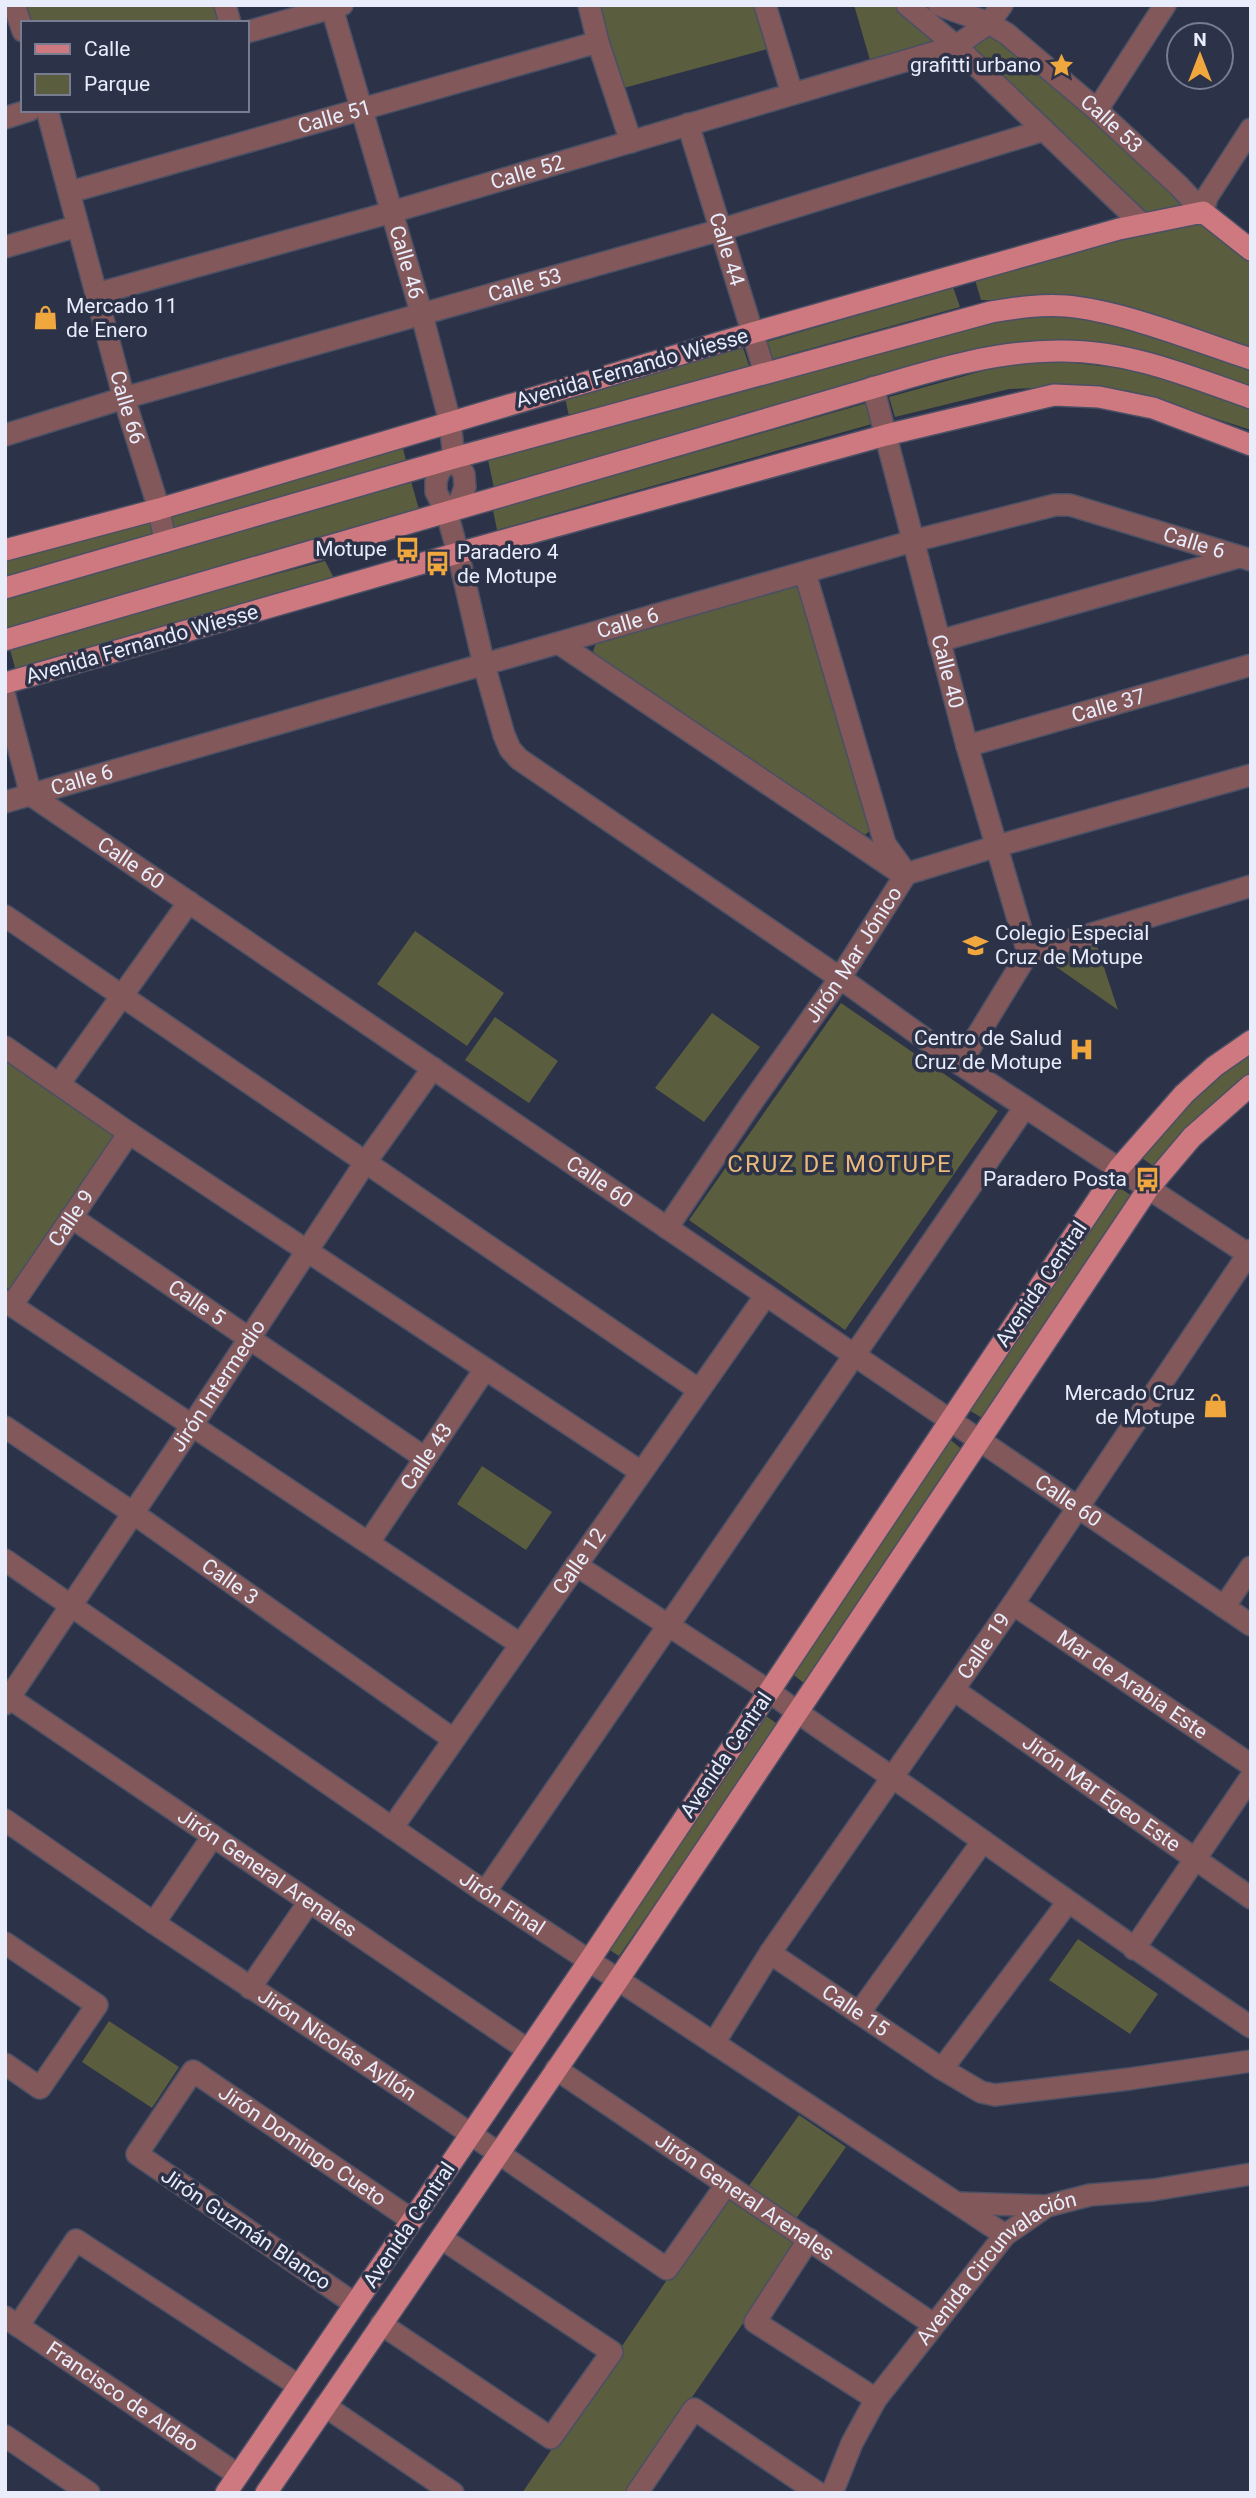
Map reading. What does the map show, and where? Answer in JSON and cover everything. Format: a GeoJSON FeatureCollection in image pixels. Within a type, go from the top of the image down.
{"type":"FeatureCollection","features":[{"type":"Feature","properties":{"kind":"main road","name":"Avenida Fernando Wiesse"},"geometry":{"type":"LineString","coordinates":[[5,550],[159,509],[752,333],[1142,224],[1203,212]]}},
{"type":"Feature","properties":{"kind":"main road"},"geometry":{"type":"LineString","coordinates":[[1203,212],[1251,250]]}},
{"type":"Feature","properties":{"kind":"main road","name":"Avenida Fernando Wiesse"},"geometry":{"type":"LineString","coordinates":[[5,588],[454,458],[991,312],[1027,306],[1067,306],[1116,316],[1251,359]]}},
{"type":"Feature","properties":{"kind":"main road","name":"Avenida Fernando Wiesse"},"geometry":{"type":"LineString","coordinates":[[5,639],[447,513],[873,387],[985,358],[1027,352],[1103,354],[1149,362],[1251,398]]}},
{"type":"Feature","properties":{"kind":"main road","name":"Avenida Fernando Wiesse"},"geometry":{"type":"LineString","coordinates":[[5,683],[458,553],[886,435],[1054,396],[1099,397],[1153,408],[1251,445]]}},
{"type":"Feature","properties":{"kind":"main road","name":"Avenida Central"},"geometry":{"type":"LineString","coordinates":[[226,2493],[589,1961],[1119,1168],[1184,1094],[1215,1066],[1251,1041]]}},
{"type":"Feature","properties":{"kind":"main road","name":"Avenida Central"},"geometry":{"type":"LineString","coordinates":[[270,2491],[325,2406],[618,1980],[1148,1189],[1192,1137],[1251,1085]]}},
{"type":"Feature","properties":{"kind":"street"},"geometry":{"type":"LineString","coordinates":[[14,5],[21,26]]}},
{"type":"Feature","properties":{"kind":"street"},"geometry":{"type":"LineString","coordinates":[[589,5],[598,42],[631,142]]}},
{"type":"Feature","properties":{"kind":"street"},"geometry":{"type":"LineString","coordinates":[[765,5],[792,93]]}},
{"type":"Feature","properties":{"kind":"street"},"geometry":{"type":"LineString","coordinates":[[906,5],[956,46],[1142,224]]}},
{"type":"Feature","properties":{"kind":"street","name":"Calle 53"},"geometry":{"type":"LineString","coordinates":[[939,5],[995,14],[1007,34],[1097,110],[1203,212]]}},
{"type":"Feature","properties":{"kind":"street"},"geometry":{"type":"LineString","coordinates":[[1097,110],[1165,5]]}},
{"type":"Feature","properties":{"kind":"street"},"geometry":{"type":"LineString","coordinates":[[248,32],[335,6]]}},
{"type":"Feature","properties":{"kind":"street","name":"Calle 46"},"geometry":{"type":"LineString","coordinates":[[335,6],[361,110],[422,315],[450,422],[454,458]]}},
{"type":"Feature","properties":{"kind":"street","name":"Calle 52"},"geometry":{"type":"LineString","coordinates":[[96,294],[392,212],[956,46],[995,14]]}},
{"type":"Feature","properties":{"kind":"street"},"geometry":{"type":"LineString","coordinates":[[5,21],[21,31]]}},
{"type":"Feature","properties":{"kind":"street","name":"Calle 51"},"geometry":{"type":"LineString","coordinates":[[70,192],[598,42]]}},
{"type":"Feature","properties":{"kind":"street"},"geometry":{"type":"LineString","coordinates":[[5,118],[24,112]]}},
{"type":"Feature","properties":{"kind":"street","name":"Calle 66"},"geometry":{"type":"LineString","coordinates":[[48,112],[124,398],[159,509],[165,542]]}},
{"type":"Feature","properties":{"kind":"street","name":"Calle 44"},"geometry":{"type":"LineString","coordinates":[[688,124],[765,373]]}},
{"type":"Feature","properties":{"kind":"street","name":"Calle 53"},"geometry":{"type":"LineString","coordinates":[[5,435],[124,398],[720,230],[1044,130]]}},
{"type":"Feature","properties":{"kind":"street"},"geometry":{"type":"LineString","coordinates":[[1203,212],[1207,197],[1251,130]]}},
{"type":"Feature","properties":{"kind":"street"},"geometry":{"type":"LineString","coordinates":[[5,247],[78,226]]}},
{"type":"Feature","properties":{"kind":"street","name":"Calle 40"},"geometry":{"type":"LineString","coordinates":[[873,387],[967,746],[1028,953]]}},
{"type":"Feature","properties":{"kind":"street"},"geometry":{"type":"LineString","coordinates":[[447,513],[460,501],[465,487],[464,474],[454,458],[440,470],[436,492],[447,513],[503,735],[519,759],[841,978],[960,1064],[1250,1253]]}},
{"type":"Feature","properties":{"kind":"street","name":"Calle 6"},"geometry":{"type":"LineString","coordinates":[[5,802],[913,541],[1055,505],[1070,505],[1245,559]]}},
{"type":"Feature","properties":{"kind":"street"},"geometry":{"type":"LineString","coordinates":[[939,641],[1245,559]]}},
{"type":"Feature","properties":{"kind":"street"},"geometry":{"type":"LineString","coordinates":[[805,573],[885,844],[906,875]]}},
{"type":"Feature","properties":{"kind":"street"},"geometry":{"type":"LineString","coordinates":[[560,644],[906,875]]}},
{"type":"Feature","properties":{"kind":"street","name":"Calle 37"},"geometry":{"type":"LineString","coordinates":[[967,746],[1251,665]]}},
{"type":"Feature","properties":{"kind":"street"},"geometry":{"type":"LineString","coordinates":[[5,696],[32,794]]}},
{"type":"Feature","properties":{"kind":"street","name":"Jirón Mar Jónico"},"geometry":{"type":"LineString","coordinates":[[667,1228],[750,1105],[841,978],[906,875],[997,846],[1251,775]]}},
{"type":"Feature","properties":{"kind":"street","name":"Calle 60"},"geometry":{"type":"LineString","coordinates":[[32,794],[1251,1625]]}},
{"type":"Feature","properties":{"kind":"street"},"geometry":{"type":"LineString","coordinates":[[960,1064],[1028,953],[1251,886]]}},
{"type":"Feature","properties":{"kind":"street"},"geometry":{"type":"LineString","coordinates":[[59,1084],[189,902]]}},
{"type":"Feature","properties":{"kind":"street"},"geometry":{"type":"LineString","coordinates":[[5,916],[699,1390]]}},
{"type":"Feature","properties":{"kind":"street"},"geometry":{"type":"LineString","coordinates":[[5,1047],[129,1133],[641,1472]]}},
{"type":"Feature","properties":{"kind":"street","name":"Jirón Intermedio"},"geometry":{"type":"LineString","coordinates":[[7,1699],[194,1424],[365,1163],[433,1068]]}},
{"type":"Feature","properties":{"kind":"street"},"geometry":{"type":"LineString","coordinates":[[485,1892],[1025,1107]]}},
{"type":"Feature","properties":{"kind":"street","name":"Calle 9"},"geometry":{"type":"LineString","coordinates":[[9,1303],[129,1133]]}},
{"type":"Feature","properties":{"kind":"street","name":"Calle 5"},"geometry":{"type":"LineString","coordinates":[[71,1217],[425,1458]]}},
{"type":"Feature","properties":{"kind":"street","name":"Calle 19"},"geometry":{"type":"LineString","coordinates":[[714,2043],[770,1953],[894,1778],[1250,1253]]}},
{"type":"Feature","properties":{"kind":"street","name":"Calle 12"},"geometry":{"type":"LineString","coordinates":[[392,1828],[766,1295]]}},
{"type":"Feature","properties":{"kind":"street"},"geometry":{"type":"LineString","coordinates":[[9,1303],[520,1644]]}},
{"type":"Feature","properties":{"kind":"street","name":"Calle 43"},"geometry":{"type":"LineString","coordinates":[[369,1542],[485,1369]]}},
{"type":"Feature","properties":{"kind":"street","name":"Calle 3"},"geometry":{"type":"LineString","coordinates":[[5,1427],[133,1513],[453,1740]]}},
{"type":"Feature","properties":{"kind":"street","name":"Jirón Final"},"geometry":{"type":"LineString","coordinates":[[5,1560],[485,1892],[1005,2235]]}},
{"type":"Feature","properties":{"kind":"street"},"geometry":{"type":"LineString","coordinates":[[576,1564],[769,1691],[1134,1949],[1251,2027]]}},
{"type":"Feature","properties":{"kind":"street"},"geometry":{"type":"LineString","coordinates":[[1224,1607],[1251,1567]]}},
{"type":"Feature","properties":{"kind":"street","name":"Mar de Arabia Este"},"geometry":{"type":"LineString","coordinates":[[1013,1604],[1251,1765]]}},
{"type":"Feature","properties":{"kind":"street","name":"Jirón Mar Egeo Este"},"geometry":{"type":"LineString","coordinates":[[954,1690],[1251,1898]]}},
{"type":"Feature","properties":{"kind":"street","name":"Jirón General Arenales"},"geometry":{"type":"LineString","coordinates":[[7,1699],[528,2050]]}},
{"type":"Feature","properties":{"kind":"street"},"geometry":{"type":"LineString","coordinates":[[1134,1949],[1251,1777]]}},
{"type":"Feature","properties":{"kind":"street","name":"Jirón Nicolás Ayllón"},"geometry":{"type":"LineString","coordinates":[[5,1820],[667,2269],[726,2185]]}},
{"type":"Feature","properties":{"kind":"street"},"geometry":{"type":"LineString","coordinates":[[154,1923],[213,1836]]}},
{"type":"Feature","properties":{"kind":"street"},"geometry":{"type":"LineString","coordinates":[[859,2013],[983,1842]]}},
{"type":"Feature","properties":{"kind":"street"},"geometry":{"type":"LineString","coordinates":[[250,1988],[309,1902]]}},
{"type":"Feature","properties":{"kind":"street"},"geometry":{"type":"LineString","coordinates":[[942,2069],[1068,1902]]}},
{"type":"Feature","properties":{"kind":"street"},"geometry":{"type":"LineString","coordinates":[[5,1943],[97,2005],[40,2088],[5,2064]]}},
{"type":"Feature","properties":{"kind":"street","name":"Calle 15"},"geometry":{"type":"LineString","coordinates":[[770,1953],[942,2069],[981,2092],[995,2095],[1251,2062]]}},
{"type":"Feature","properties":{"kind":"street","name":"Jirón General Arenales"},"geometry":{"type":"LineString","coordinates":[[556,2070],[933,2324]]}},
{"type":"Feature","properties":{"kind":"street","name":"Jirón Domingo Cueto"},"geometry":{"type":"LineString","coordinates":[[137,2154],[193,2071],[412,2220]]}},
{"type":"Feature","properties":{"kind":"street","name":"Jirón Guzmán Blanco"},"geometry":{"type":"LineString","coordinates":[[137,2154],[355,2304]]}},
{"type":"Feature","properties":{"kind":"street","name":"Avenida Circunvalación"},"geometry":{"type":"LineString","coordinates":[[832,2493],[852,2443],[876,2399],[1005,2235],[1047,2206],[1090,2195],[1153,2190],[1251,2174]]}},
{"type":"Feature","properties":{"kind":"street"},"geometry":{"type":"LineString","coordinates":[[957,2203],[1047,2206]]}},
{"type":"Feature","properties":{"kind":"street"},"geometry":{"type":"LineString","coordinates":[[381,2324],[551,2438],[612,2352],[441,2238]]}},
{"type":"Feature","properties":{"kind":"street"},"geometry":{"type":"LineString","coordinates":[[809,2239],[755,2322],[876,2399]]}},
{"type":"Feature","properties":{"kind":"street"},"geometry":{"type":"LineString","coordinates":[[12,2322],[76,2240],[299,2386]]}},
{"type":"Feature","properties":{"kind":"street","name":"Francisco de Aldao"},"geometry":{"type":"LineString","coordinates":[[12,2322],[238,2474]]}},
{"type":"Feature","properties":{"kind":"street"},"geometry":{"type":"LineString","coordinates":[[325,2406],[453,2493]]}},
{"type":"Feature","properties":{"kind":"street"},"geometry":{"type":"LineString","coordinates":[[637,2493],[694,2409],[818,2493]]}},
{"type":"Feature","properties":{"kind":"street"},"geometry":{"type":"LineString","coordinates":[[5,2436],[89,2493]]}},
{"type":"Feature","properties":{"kind":"green space"},"geometry":{"type":"Polygon","coordinates":[[[14,5],[215,5],[220,21],[22,21],[14,5]]]}},
{"type":"Feature","properties":{"kind":"green space"},"geometry":{"type":"Polygon","coordinates":[[[596,5],[757,5],[771,48],[620,89],[596,5]]]}},
{"type":"Feature","properties":{"kind":"green space"},"geometry":{"type":"Polygon","coordinates":[[[854,5],[905,5],[951,43],[872,67],[854,5]]]}},
{"type":"Feature","properties":{"kind":"green space"},"geometry":{"type":"Polygon","coordinates":[[[989,28],[1197,210],[1145,220],[967,46],[989,28]]]}},
{"type":"Feature","properties":{"kind":"green space"},"geometry":{"type":"Polygon","coordinates":[[[1203,222],[1251,258],[1251,352],[1062,301],[981,300],[975,280],[1093,241],[1203,222]]]}},
{"type":"Feature","properties":{"kind":"green space"},"geometry":{"type":"Polygon","coordinates":[[[953,287],[960,307],[769,360],[763,343],[953,287]]]}},
{"type":"Feature","properties":{"kind":"green space"},"geometry":{"type":"Polygon","coordinates":[[[1093,315],[1251,367],[1251,387],[1129,351],[1076,341],[1029,343],[962,352],[494,488],[488,460],[996,317],[1093,315]]]}},
{"type":"Feature","properties":{"kind":"green space"},"geometry":{"type":"Polygon","coordinates":[[[743,348],[750,368],[569,416],[565,398],[743,348]]]}},
{"type":"Feature","properties":{"kind":"green space"},"geometry":{"type":"Polygon","coordinates":[[[1057,361],[1128,369],[1251,408],[1251,430],[1130,391],[1086,386],[1009,389],[895,417],[889,397],[1011,363],[1057,361]]]}},
{"type":"Feature","properties":{"kind":"green space"},"geometry":{"type":"Polygon","coordinates":[[[867,403],[872,424],[497,530],[493,510],[867,403]]]}},
{"type":"Feature","properties":{"kind":"green space"},"geometry":{"type":"Polygon","coordinates":[[[402,444],[407,465],[175,530],[170,513],[402,444]]]}},
{"type":"Feature","properties":{"kind":"green space"},"geometry":{"type":"Polygon","coordinates":[[[411,481],[420,513],[5,630],[5,597],[411,481]]]}},
{"type":"Feature","properties":{"kind":"green space"},"geometry":{"type":"Polygon","coordinates":[[[152,517],[158,534],[5,579],[5,561],[152,517]]]}},
{"type":"Feature","properties":{"kind":"green space"},"geometry":{"type":"Polygon","coordinates":[[[325,561],[334,578],[16,671],[9,646],[325,561]]]}},
{"type":"Feature","properties":{"kind":"green space"},"geometry":{"type":"Polygon","coordinates":[[[800,584],[874,828],[854,843],[589,663],[596,643],[800,584]]]}},
{"type":"Feature","properties":{"kind":"green space"},"geometry":{"type":"Polygon","coordinates":[[[415,931],[504,993],[467,1046],[377,984],[415,931]]]}},
{"type":"Feature","properties":{"kind":"green space"},"geometry":{"type":"Polygon","coordinates":[[[1096,943],[1118,1010],[1042,957],[1096,943]]]}},
{"type":"Feature","properties":{"kind":"green space"},"geometry":{"type":"Polygon","coordinates":[[[841,1003],[998,1111],[845,1330],[689,1220],[841,1003]]]}},
{"type":"Feature","properties":{"kind":"green space"},"geometry":{"type":"Polygon","coordinates":[[[712,1013],[760,1047],[704,1122],[655,1088],[712,1013]]]}},
{"type":"Feature","properties":{"kind":"green space"},"geometry":{"type":"Polygon","coordinates":[[[495,1017],[558,1061],[529,1103],[465,1060],[495,1017]]]}},
{"type":"Feature","properties":{"kind":"green space"},"geometry":{"type":"Polygon","coordinates":[[[1251,1048],[1251,1075],[1231,1088],[1159,1170],[1139,1156],[1190,1096],[1251,1048]]]}},
{"type":"Feature","properties":{"kind":"green space"},"geometry":{"type":"Polygon","coordinates":[[[5,1059],[117,1135],[10,1290],[5,1287],[5,1059]]]}},
{"type":"Feature","properties":{"kind":"green space"},"geometry":{"type":"Polygon","coordinates":[[[1117,1186],[1135,1198],[984,1419],[967,1409],[1117,1186]]]}},
{"type":"Feature","properties":{"kind":"green space"},"geometry":{"type":"Polygon","coordinates":[[[948,1438],[964,1451],[805,1684],[790,1672],[948,1438]]]}},
{"type":"Feature","properties":{"kind":"green space"},"geometry":{"type":"Polygon","coordinates":[[[482,1466],[552,1512],[526,1550],[457,1504],[482,1466]]]}},
{"type":"Feature","properties":{"kind":"green space"},"geometry":{"type":"Polygon","coordinates":[[[763,1714],[779,1725],[619,1956],[605,1947],[763,1714]]]}},
{"type":"Feature","properties":{"kind":"green space"},"geometry":{"type":"Polygon","coordinates":[[[1078,1939],[1158,1994],[1130,2034],[1049,1980],[1078,1939]]]}},
{"type":"Feature","properties":{"kind":"green space"},"geometry":{"type":"Polygon","coordinates":[[[109,2021],[179,2067],[152,2108],[82,2062],[109,2021]]]}},
{"type":"Feature","properties":{"kind":"green space"},"geometry":{"type":"Polygon","coordinates":[[[799,2115],[846,2147],[793,2223],[746,2190],[799,2115]]]}},
{"type":"Feature","properties":{"kind":"green space"},"geometry":{"type":"Polygon","coordinates":[[[726,2193],[799,2242],[626,2493],[522,2493],[726,2193]]]}},
{"type":"Feature","properties":{"kind":"place","name":"grafitti urbano"},"geometry":{"type":"Point","coordinates":[1061,65]}},
{"type":"Feature","properties":{"kind":"place","name":"Mercado 11 de Enero"},"geometry":{"type":"Point","coordinates":[46,318]}},
{"type":"Feature","properties":{"kind":"place","name":"Motupe"},"geometry":{"type":"Point","coordinates":[407,549]}},
{"type":"Feature","properties":{"kind":"place","name":"Paradero 4 de Motupe"},"geometry":{"type":"Point","coordinates":[437,564]}},
{"type":"Feature","properties":{"kind":"place","name":"Colegio Especial Cruz de Motupe"},"geometry":{"type":"Point","coordinates":[975,945]}},
{"type":"Feature","properties":{"kind":"place","name":"Centro de Salud Cruz de Motupe"},"geometry":{"type":"Point","coordinates":[1082,1050]}},
{"type":"Feature","properties":{"kind":"place","name":"Paradero Posta"},"geometry":{"type":"Point","coordinates":[1147,1179]}},
{"type":"Feature","properties":{"kind":"place","name":"Mercado Cruz de Motupe"},"geometry":{"type":"Point","coordinates":[1215,1405]}},
{"type":"Feature","properties":{"kind":"district","name":"CRUZ DE MOTUPE"},"geometry":{"type":"Point","coordinates":[840,1164]}}]}
